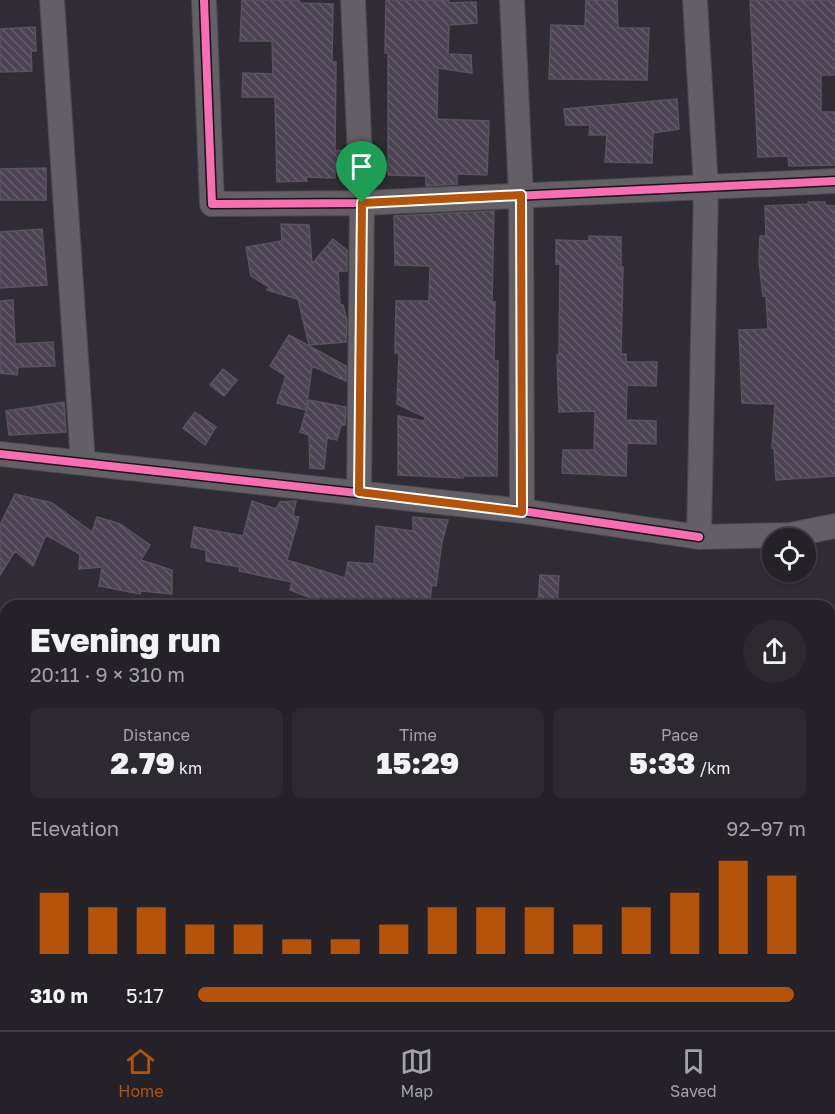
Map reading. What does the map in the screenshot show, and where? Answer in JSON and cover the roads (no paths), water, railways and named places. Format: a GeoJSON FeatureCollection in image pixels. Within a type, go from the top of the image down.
{"type":"FeatureCollection","features":[{"type":"Feature","properties":{"kind":"street"},"geometry":{"type":"LineString","coordinates":[[52,0],[83,462]]}},
{"type":"Feature","properties":{"kind":"street"},"geometry":{"type":"LineString","coordinates":[[204,0],[212,204],[362,203],[835,181]]}},
{"type":"Feature","properties":{"kind":"street"},"geometry":{"type":"LineString","coordinates":[[353,0],[362,203],[359,492]]}},
{"type":"Feature","properties":{"kind":"street"},"geometry":{"type":"LineString","coordinates":[[512,0],[521,195],[522,512]]}},
{"type":"Feature","properties":{"kind":"street"},"geometry":{"type":"LineString","coordinates":[[695,0],[706,188],[699,537]]}},
{"type":"Feature","properties":{"kind":"street"},"geometry":{"type":"LineString","coordinates":[[0,454],[359,492],[699,537],[790,535],[835,526]]}}]}
